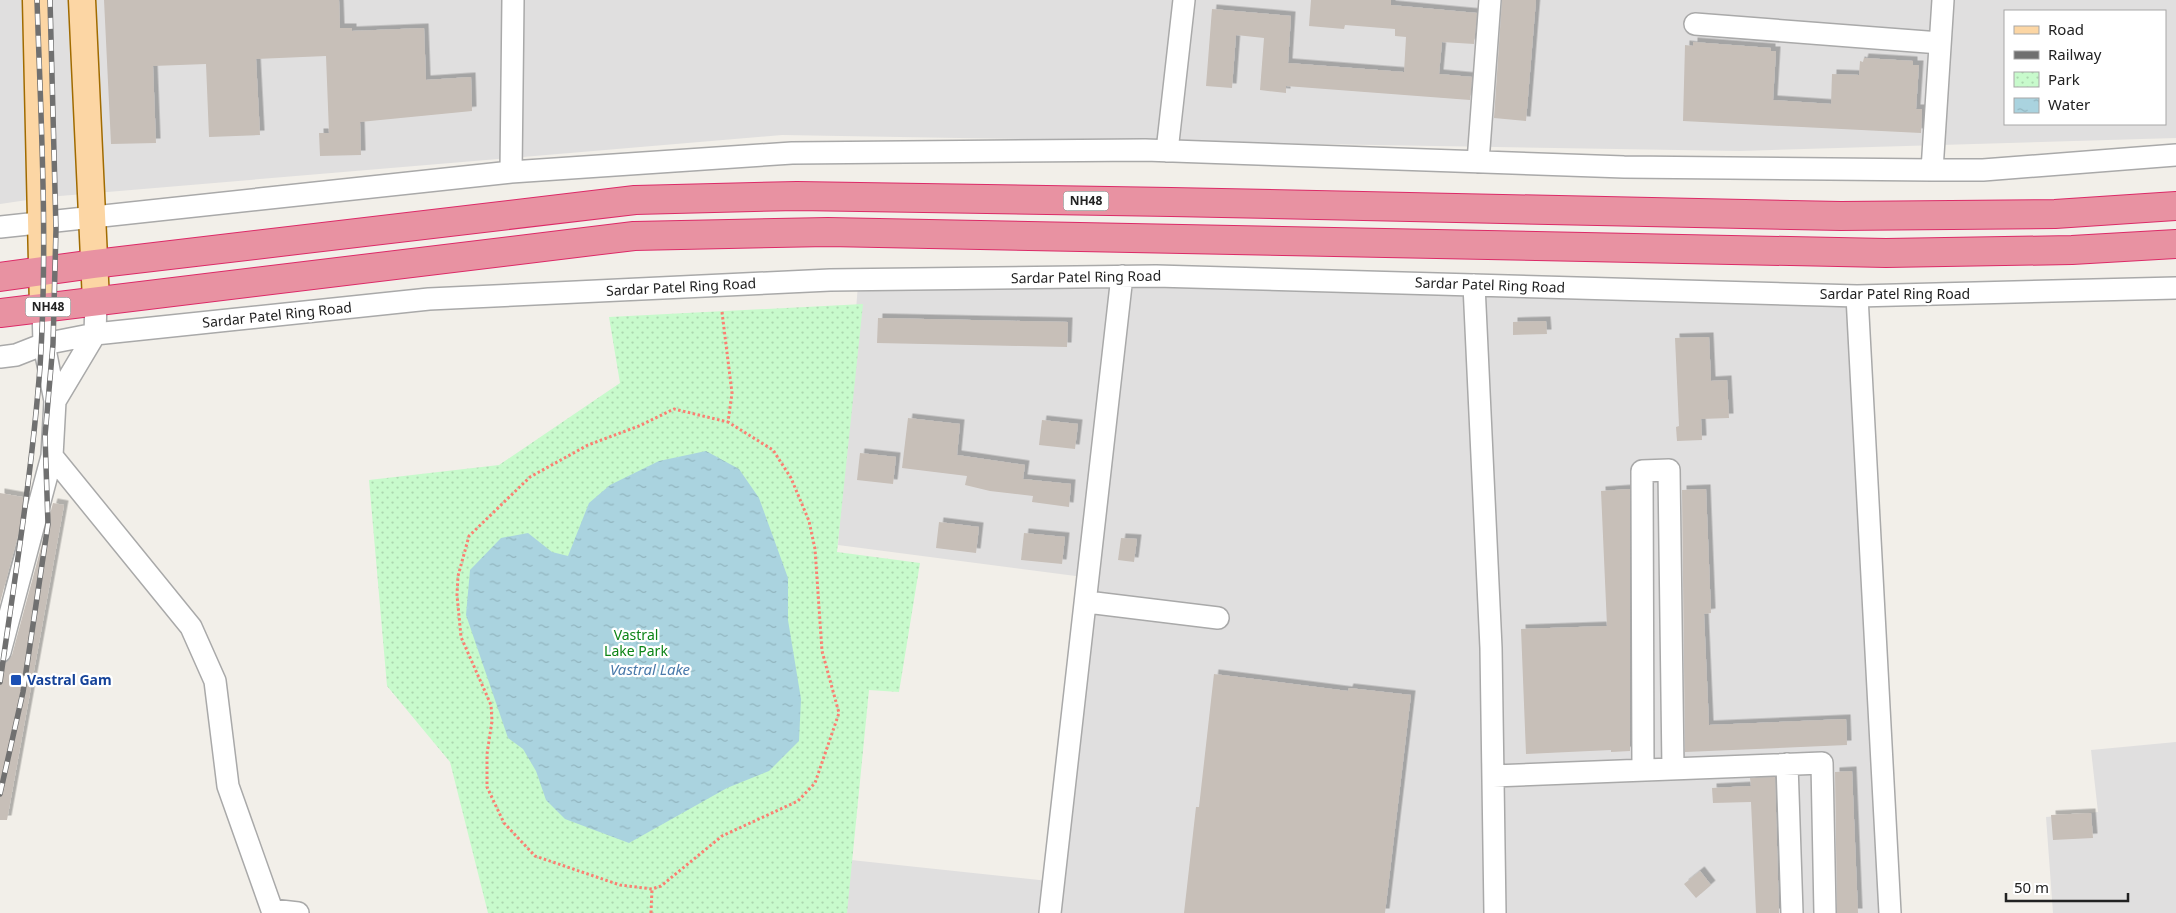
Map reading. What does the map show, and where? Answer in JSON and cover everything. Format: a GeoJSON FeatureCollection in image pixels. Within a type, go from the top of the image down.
{"type":"FeatureCollection","features":[{"type":"Feature","properties":{"kind":"highway","name":"NH48"},"geometry":{"type":"LineString","coordinates":[[0,277],[94,264],[635,200],[807,196],[1841,216],[2055,214],[2176,206]]}},
{"type":"Feature","properties":{"kind":"highway","name":"NH48"},"geometry":{"type":"LineString","coordinates":[[0,313],[634,236],[838,233],[1886,253],[2072,250],[2176,244]]}},
{"type":"Feature","properties":{"kind":"main road"},"geometry":{"type":"LineString","coordinates":[[36,0],[43,307]]}},
{"type":"Feature","properties":{"kind":"main road"},"geometry":{"type":"LineString","coordinates":[[82,0],[96,301]]}},
{"type":"Feature","properties":{"kind":"street"},"geometry":{"type":"LineString","coordinates":[[511,172],[513,0]]}},
{"type":"Feature","properties":{"kind":"street"},"geometry":{"type":"LineString","coordinates":[[1167,151],[1184,0]]}},
{"type":"Feature","properties":{"kind":"street"},"geometry":{"type":"LineString","coordinates":[[1478,162],[1490,0]]}},
{"type":"Feature","properties":{"kind":"street"},"geometry":{"type":"LineString","coordinates":[[1932,170],[1943,0]]}},
{"type":"Feature","properties":{"kind":"street"},"geometry":{"type":"LineString","coordinates":[[1695,24],[1940,43]]}},
{"type":"Feature","properties":{"kind":"street"},"geometry":{"type":"LineString","coordinates":[[0,227],[511,172],[792,153],[1167,151],[1624,167],[1932,170],[1983,170],[2176,155]]}},
{"type":"Feature","properties":{"kind":"street"},"geometry":{"type":"LineString","coordinates":[[1050,913],[1122,276]]}},
{"type":"Feature","properties":{"kind":"street","name":"Sardar Patel Ring Road"},"geometry":{"type":"LineString","coordinates":[[0,357],[16,355],[44,344],[95,334],[429,299],[830,280],[1122,276],[1857,296],[2176,288]]}},
{"type":"Feature","properties":{"kind":"street"},"geometry":{"type":"LineString","coordinates":[[1474,285],[1491,648],[1495,913]]}},
{"type":"Feature","properties":{"kind":"street"},"geometry":{"type":"LineString","coordinates":[[1857,296],[1890,913]]}},
{"type":"Feature","properties":{"kind":"street"},"geometry":{"type":"LineString","coordinates":[[55,401],[95,334],[96,301]]}},
{"type":"Feature","properties":{"kind":"street"},"geometry":{"type":"LineString","coordinates":[[0,652],[52,456],[55,401],[44,344],[43,307]]}},
{"type":"Feature","properties":{"kind":"street"},"geometry":{"type":"LineString","coordinates":[[52,456],[191,627],[215,681],[228,786],[272,912],[298,913]]}},
{"type":"Feature","properties":{"kind":"street"},"geometry":{"type":"LineString","coordinates":[[1643,770],[1642,471],[1669,470],[1673,769]]}},
{"type":"Feature","properties":{"kind":"street"},"geometry":{"type":"LineString","coordinates":[[1086,602],[1218,618]]}},
{"type":"Feature","properties":{"kind":"street"},"geometry":{"type":"LineString","coordinates":[[1493,776],[1822,763],[1825,913]]}},
{"type":"Feature","properties":{"kind":"street"},"geometry":{"type":"LineString","coordinates":[[1787,764],[1792,913]]}},
{"type":"Feature","properties":{"kind":"path"},"geometry":{"type":"LineString","coordinates":[[722,312],[732,393],[728,422]]}},
{"type":"Feature","properties":{"kind":"path"},"geometry":{"type":"LineString","coordinates":[[674,409],[728,422],[773,450],[791,478],[809,521],[815,549],[822,651],[839,713],[815,783],[798,802],[722,836],[661,886],[652,889],[620,886],[535,856],[504,823],[487,787],[487,754],[492,721],[492,705],[461,637],[456,594],[458,576],[469,536],[530,477],[588,445],[639,426],[674,409]]}},
{"type":"Feature","properties":{"kind":"path"},"geometry":{"type":"LineString","coordinates":[[651,913],[652,889]]}},
{"type":"Feature","properties":{"kind":"shaded area"},"geometry":{"type":"Polygon","coordinates":[[[0,0],[2176,0],[2176,138],[1740,151],[782,135],[48,197],[0,204],[0,0]]]}},
{"type":"Feature","properties":{"kind":"shaded area"},"geometry":{"type":"Polygon","coordinates":[[[858,284],[1130,284],[1851,304],[1881,913],[844,913],[851,860],[1058,882],[1091,578],[838,545],[858,284]]]}},
{"type":"Feature","properties":{"kind":"shaded area"},"geometry":{"type":"Polygon","coordinates":[[[2176,742],[2176,913],[2053,913],[2046,817],[2098,812],[2091,750],[2176,742]]]}},
{"type":"Feature","properties":{"kind":"green space","name":"Vastral Lake Park"},"geometry":{"type":"Polygon","coordinates":[[[863,304],[837,552],[920,563],[899,692],[869,690],[847,913],[488,913],[450,762],[387,686],[369,480],[499,465],[620,383],[609,317],[863,304]]]}},
{"type":"Feature","properties":{"kind":"water","name":"Vastral Lake"},"geometry":{"type":"Polygon","coordinates":[[[706,451],[739,469],[759,498],[788,578],[788,620],[801,699],[799,741],[769,771],[727,788],[629,843],[565,819],[546,800],[536,771],[523,749],[508,738],[466,615],[470,570],[501,538],[528,533],[552,552],[568,556],[589,503],[610,485],[659,461],[706,451]]]}},
{"type":"Feature","properties":{"kind":"building"},"geometry":{"type":"Polygon","coordinates":[[[104,0],[339,0],[340,28],[352,28],[352,31],[424,28],[426,80],[471,77],[472,111],[360,122],[361,155],[320,156],[319,133],[329,133],[326,56],[256,59],[260,135],[209,137],[206,64],[153,66],[156,143],[111,144],[104,0]]]}},
{"type":"Feature","properties":{"kind":"building"},"geometry":{"type":"Polygon","coordinates":[[[1311,0],[1391,0],[1391,5],[1477,13],[1474,44],[1442,42],[1439,74],[1472,77],[1470,100],[1286,86],[1286,93],[1260,90],[1264,38],[1236,35],[1232,88],[1206,86],[1212,9],[1291,16],[1288,63],[1404,72],[1406,37],[1395,36],[1395,29],[1345,25],[1344,29],[1309,26],[1311,0]]]}},
{"type":"Feature","properties":{"kind":"building"},"geometry":{"type":"Polygon","coordinates":[[[1502,0],[1536,0],[1526,121],[1494,118],[1502,0]]]}},
{"type":"Feature","properties":{"kind":"building"},"geometry":{"type":"Polygon","coordinates":[[[1693,42],[1771,48],[1771,51],[1776,51],[1773,100],[1831,104],[1832,74],[1859,75],[1860,61],[1863,62],[1864,58],[1913,61],[1913,65],[1919,65],[1916,109],[1922,109],[1921,133],[1683,121],[1685,45],[1693,46],[1693,42]]]}},
{"type":"Feature","properties":{"kind":"building"},"geometry":{"type":"Polygon","coordinates":[[[878,318],[1068,322],[1067,347],[877,343],[878,318]]]}},
{"type":"Feature","properties":{"kind":"building"},"geometry":{"type":"Polygon","coordinates":[[[1546,321],[1547,334],[1513,335],[1513,322],[1546,321]]]}},
{"type":"Feature","properties":{"kind":"building"},"geometry":{"type":"Polygon","coordinates":[[[1709,337],[1711,381],[1727,380],[1729,418],[1701,419],[1702,440],[1677,441],[1676,427],[1679,426],[1675,338],[1709,337]]]}},
{"type":"Feature","properties":{"kind":"building"},"geometry":{"type":"Polygon","coordinates":[[[908,418],[960,424],[957,455],[1025,465],[1023,479],[1071,484],[1069,507],[1032,502],[1033,496],[990,491],[965,485],[967,476],[902,468],[908,418]]]}},
{"type":"Feature","properties":{"kind":"building"},"geometry":{"type":"Polygon","coordinates":[[[1042,420],[1078,424],[1075,449],[1039,445],[1042,420]]]}},
{"type":"Feature","properties":{"kind":"building"},"geometry":{"type":"Polygon","coordinates":[[[860,453],[896,457],[893,484],[857,480],[860,453]]]}},
{"type":"Feature","properties":{"kind":"building"},"geometry":{"type":"Polygon","coordinates":[[[1630,489],[1630,751],[1611,752],[1611,750],[1526,754],[1521,629],[1607,626],[1601,491],[1630,489]]]}},
{"type":"Feature","properties":{"kind":"building"},"geometry":{"type":"Polygon","coordinates":[[[1706,489],[1711,613],[1704,614],[1709,725],[1846,719],[1847,745],[1685,752],[1682,490],[1706,489]]]}},
{"type":"Feature","properties":{"kind":"building"},"geometry":{"type":"Polygon","coordinates":[[[0,493],[28,498],[0,603],[0,493]]]}},
{"type":"Feature","properties":{"kind":"building"},"geometry":{"type":"Polygon","coordinates":[[[53,503],[64,505],[7,820],[0,820],[0,664],[8,661],[12,655],[53,503]]]}},
{"type":"Feature","properties":{"kind":"building"},"geometry":{"type":"Polygon","coordinates":[[[939,522],[979,527],[976,553],[936,548],[939,522]]]}},
{"type":"Feature","properties":{"kind":"building"},"geometry":{"type":"Polygon","coordinates":[[[1024,533],[1065,537],[1062,564],[1021,560],[1024,533]]]}},
{"type":"Feature","properties":{"kind":"building"},"geometry":{"type":"Polygon","coordinates":[[[1121,538],[1137,539],[1134,562],[1118,560],[1121,538]]]}},
{"type":"Feature","properties":{"kind":"building"},"geometry":{"type":"Polygon","coordinates":[[[1214,674],[1348,691],[1349,688],[1411,695],[1385,913],[1184,913],[1196,807],[1199,807],[1214,674]]]}},
{"type":"Feature","properties":{"kind":"building"},"geometry":{"type":"Polygon","coordinates":[[[1852,771],[1858,913],[1837,913],[1835,772],[1852,771]]]}},
{"type":"Feature","properties":{"kind":"building"},"geometry":{"type":"Polygon","coordinates":[[[1775,777],[1779,913],[1756,913],[1751,802],[1713,803],[1712,788],[1751,786],[1750,778],[1775,777]]]}},
{"type":"Feature","properties":{"kind":"building"},"geometry":{"type":"Polygon","coordinates":[[[2091,813],[2093,838],[2053,840],[2051,815],[2091,813]]]}},
{"type":"Feature","properties":{"kind":"building"},"geometry":{"type":"Polygon","coordinates":[[[1700,871],[1711,885],[1696,898],[1684,884],[1700,871]]]}},
{"type":"Feature","properties":{"kind":"railway"},"geometry":{"type":"LineString","coordinates":[[0,682],[28,485],[40,367],[44,229],[37,0]]}},
{"type":"Feature","properties":{"kind":"railway"},"geometry":{"type":"LineString","coordinates":[[0,794],[23,692],[48,524],[45,436],[53,344],[56,229],[50,0]]}},
{"type":"Feature","properties":{"kind":"place","name":"Vastral Gam"},"geometry":{"type":"Point","coordinates":[16,680]}}]}
